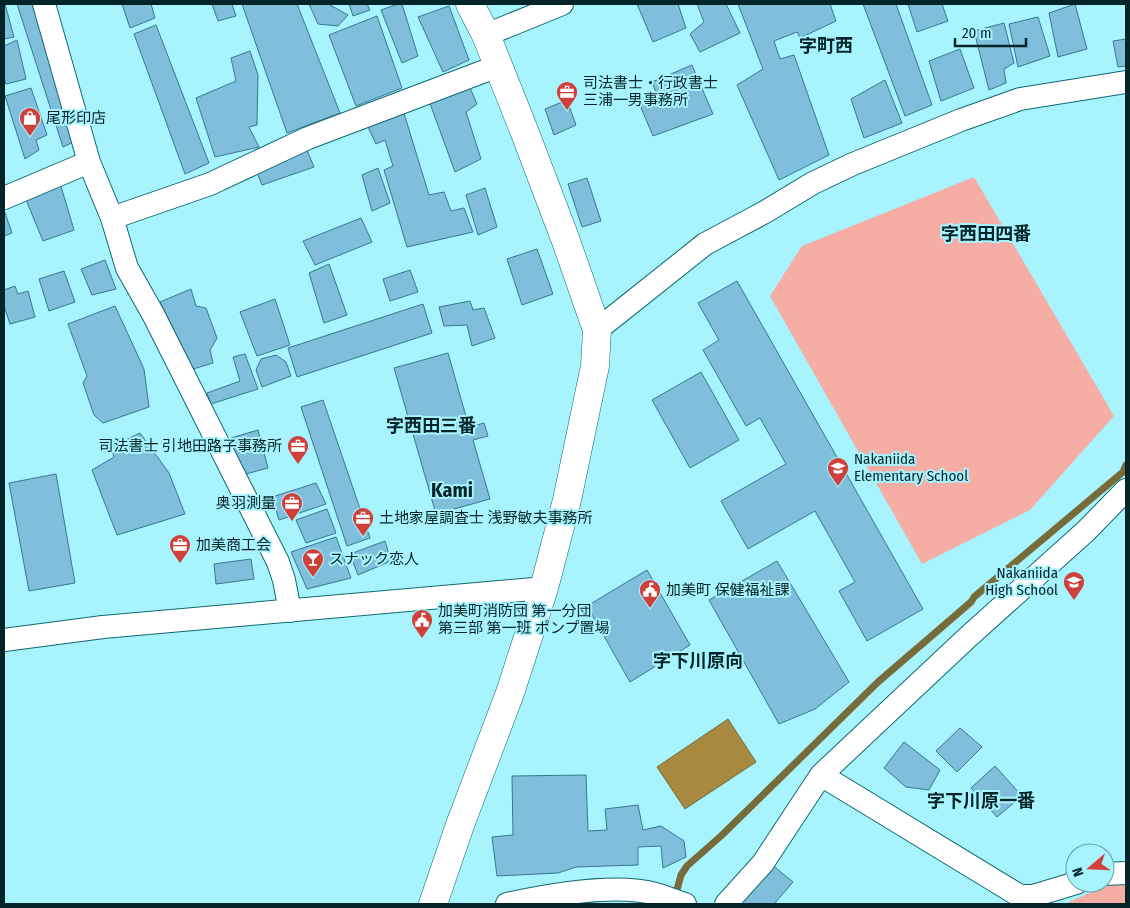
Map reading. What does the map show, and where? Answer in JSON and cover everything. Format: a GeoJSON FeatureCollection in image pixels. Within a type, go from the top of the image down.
{"type":"FeatureCollection","features":[{"type":"Feature","properties":{"kind":"street"},"geometry":{"type":"LineString","coordinates":[[44,4],[89,162],[112,218],[127,268],[153,314],[278,562],[284,580],[290,611]]}},
{"type":"Feature","properties":{"kind":"street"},"geometry":{"type":"LineString","coordinates":[[433,904],[460,824],[510,693],[544,588],[566,500],[594,366],[597,330],[566,241],[486,35],[470,4]]}},
{"type":"Feature","properties":{"kind":"street"},"geometry":{"type":"LineString","coordinates":[[486,35],[562,4]]}},
{"type":"Feature","properties":{"kind":"street"},"geometry":{"type":"LineString","coordinates":[[112,218],[210,184],[308,138],[498,66]]}},
{"type":"Feature","properties":{"kind":"street"},"geometry":{"type":"LineString","coordinates":[[597,330],[705,244],[821,179],[961,120],[1020,99],[1126,82]]}},
{"type":"Feature","properties":{"kind":"street"},"geometry":{"type":"LineString","coordinates":[[4,198],[89,162]]}},
{"type":"Feature","properties":{"kind":"street"},"geometry":{"type":"LineString","coordinates":[[726,904],[763,863],[821,775],[961,644],[1086,531],[1126,490]]}},
{"type":"Feature","properties":{"kind":"street"},"geometry":{"type":"LineString","coordinates":[[4,640],[103,627],[544,588]]}},
{"type":"Feature","properties":{"kind":"street"},"geometry":{"type":"LineString","coordinates":[[821,775],[1020,896],[1033,896],[1065,886]]}},
{"type":"Feature","properties":{"kind":"street"},"geometry":{"type":"LineString","coordinates":[[507,904],[596,891],[630,890],[659,895],[685,904]]}},
{"type":"Feature","properties":{"kind":"shaded area"},"geometry":{"type":"Polygon","coordinates":[[[974,177],[1114,416],[1030,510],[922,564],[770,296],[802,246],[974,177]]]}},
{"type":"Feature","properties":{"kind":"shaded area"},"geometry":{"type":"Polygon","coordinates":[[[728,719],[756,762],[685,809],[657,767],[728,719]]]}},
{"type":"Feature","properties":{"kind":"shaded area"},"geometry":{"type":"Polygon","coordinates":[[[1126,876],[1126,904],[1065,904],[1089,893],[1115,893],[1115,881],[1126,876]]]}},
{"type":"Feature","properties":{"kind":"building"},"geometry":{"type":"Polygon","coordinates":[[[4,4],[14,37],[4,39],[4,4]]]}},
{"type":"Feature","properties":{"kind":"building"},"geometry":{"type":"Polygon","coordinates":[[[17,4],[36,4],[78,140],[63,147],[17,4]]]}},
{"type":"Feature","properties":{"kind":"building"},"geometry":{"type":"Polygon","coordinates":[[[122,4],[151,4],[155,18],[130,28],[122,4]]]}},
{"type":"Feature","properties":{"kind":"building"},"geometry":{"type":"Polygon","coordinates":[[[212,4],[232,4],[236,16],[218,21],[212,4]]]}},
{"type":"Feature","properties":{"kind":"building"},"geometry":{"type":"Polygon","coordinates":[[[242,4],[297,4],[340,113],[287,133],[242,4]]]}},
{"type":"Feature","properties":{"kind":"building"},"geometry":{"type":"Polygon","coordinates":[[[309,4],[333,4],[330,5],[348,15],[338,26],[318,24],[309,4]]]}},
{"type":"Feature","properties":{"kind":"building"},"geometry":{"type":"Polygon","coordinates":[[[349,4],[367,4],[370,10],[353,16],[349,4]]]}},
{"type":"Feature","properties":{"kind":"building"},"geometry":{"type":"Polygon","coordinates":[[[402,4],[418,56],[402,63],[381,10],[402,4]]]}},
{"type":"Feature","properties":{"kind":"building"},"geometry":{"type":"Polygon","coordinates":[[[637,4],[678,4],[686,28],[653,42],[637,4]]]}},
{"type":"Feature","properties":{"kind":"building"},"geometry":{"type":"Polygon","coordinates":[[[697,4],[726,4],[740,33],[700,52],[690,34],[704,22],[697,4]]]}},
{"type":"Feature","properties":{"kind":"building"},"geometry":{"type":"Polygon","coordinates":[[[738,4],[830,4],[836,21],[800,38],[797,32],[774,41],[780,59],[794,55],[829,155],[779,180],[737,85],[763,69],[738,4]]]}},
{"type":"Feature","properties":{"kind":"building"},"geometry":{"type":"Polygon","coordinates":[[[863,4],[896,4],[932,105],[905,116],[863,4]]]}},
{"type":"Feature","properties":{"kind":"building"},"geometry":{"type":"Polygon","coordinates":[[[908,4],[942,4],[948,21],[917,32],[908,4]]]}},
{"type":"Feature","properties":{"kind":"building"},"geometry":{"type":"Polygon","coordinates":[[[1075,4],[1087,49],[1058,57],[1049,13],[1075,4]]]}},
{"type":"Feature","properties":{"kind":"building"},"geometry":{"type":"Polygon","coordinates":[[[449,6],[469,60],[443,72],[418,17],[449,6]]]}},
{"type":"Feature","properties":{"kind":"building"},"geometry":{"type":"Polygon","coordinates":[[[377,16],[402,88],[356,106],[329,35],[377,16]]]}},
{"type":"Feature","properties":{"kind":"building"},"geometry":{"type":"Polygon","coordinates":[[[1038,17],[1050,56],[1018,67],[1009,24],[1038,17]]]}},
{"type":"Feature","properties":{"kind":"building"},"geometry":{"type":"Polygon","coordinates":[[[1004,23],[1014,63],[1004,69],[1006,83],[989,90],[974,31],[1004,23]]]}},
{"type":"Feature","properties":{"kind":"building"},"geometry":{"type":"Polygon","coordinates":[[[156,25],[209,163],[185,174],[134,34],[156,25]]]}},
{"type":"Feature","properties":{"kind":"building"},"geometry":{"type":"Polygon","coordinates":[[[1126,39],[1126,66],[1118,67],[1113,41],[1126,39]]]}},
{"type":"Feature","properties":{"kind":"building"},"geometry":{"type":"Polygon","coordinates":[[[17,40],[26,79],[6,84],[4,78],[4,46],[17,40]]]}},
{"type":"Feature","properties":{"kind":"building"},"geometry":{"type":"Polygon","coordinates":[[[960,49],[974,88],[941,101],[929,61],[960,49]]]}},
{"type":"Feature","properties":{"kind":"building"},"geometry":{"type":"Polygon","coordinates":[[[250,51],[258,75],[257,125],[249,127],[259,147],[215,157],[196,98],[236,81],[231,58],[250,51]]]}},
{"type":"Feature","properties":{"kind":"building"},"geometry":{"type":"Polygon","coordinates":[[[692,65],[713,114],[653,136],[639,103],[657,95],[652,82],[692,65]]]}},
{"type":"Feature","properties":{"kind":"building"},"geometry":{"type":"Polygon","coordinates":[[[885,80],[902,123],[864,138],[851,99],[885,80]]]}},
{"type":"Feature","properties":{"kind":"building"},"geometry":{"type":"Polygon","coordinates":[[[468,83],[477,104],[466,112],[481,159],[455,172],[428,98],[468,83]]]}},
{"type":"Feature","properties":{"kind":"building"},"geometry":{"type":"Polygon","coordinates":[[[31,88],[47,135],[36,140],[39,150],[25,159],[5,96],[31,88]]]}},
{"type":"Feature","properties":{"kind":"building"},"geometry":{"type":"Polygon","coordinates":[[[567,100],[576,125],[554,135],[545,109],[567,100]]]}},
{"type":"Feature","properties":{"kind":"building"},"geometry":{"type":"Polygon","coordinates":[[[403,110],[429,195],[444,192],[451,211],[464,208],[473,232],[407,247],[384,170],[393,166],[385,140],[376,144],[368,127],[403,110]]]}},
{"type":"Feature","properties":{"kind":"building"},"geometry":{"type":"Polygon","coordinates":[[[306,148],[314,167],[262,185],[255,168],[306,148]]]}},
{"type":"Feature","properties":{"kind":"building"},"geometry":{"type":"Polygon","coordinates":[[[378,168],[390,203],[372,211],[362,175],[378,168]]]}},
{"type":"Feature","properties":{"kind":"building"},"geometry":{"type":"Polygon","coordinates":[[[587,178],[601,221],[582,227],[568,184],[587,178]]]}},
{"type":"Feature","properties":{"kind":"building"},"geometry":{"type":"Polygon","coordinates":[[[60,183],[74,230],[43,241],[24,195],[60,183]]]}},
{"type":"Feature","properties":{"kind":"building"},"geometry":{"type":"Polygon","coordinates":[[[485,188],[497,227],[478,235],[466,195],[485,188]]]}},
{"type":"Feature","properties":{"kind":"building"},"geometry":{"type":"Polygon","coordinates":[[[4,210],[12,233],[4,236],[4,210]]]}},
{"type":"Feature","properties":{"kind":"building"},"geometry":{"type":"Polygon","coordinates":[[[361,218],[372,242],[315,265],[303,241],[361,218]]]}},
{"type":"Feature","properties":{"kind":"building"},"geometry":{"type":"Polygon","coordinates":[[[537,249],[553,294],[522,305],[507,259],[537,249]]]}},
{"type":"Feature","properties":{"kind":"building"},"geometry":{"type":"Polygon","coordinates":[[[105,260],[116,289],[92,295],[81,269],[105,260]]]}},
{"type":"Feature","properties":{"kind":"building"},"geometry":{"type":"Polygon","coordinates":[[[329,264],[347,315],[324,323],[309,273],[329,264]]]}},
{"type":"Feature","properties":{"kind":"building"},"geometry":{"type":"Polygon","coordinates":[[[410,270],[418,292],[390,301],[383,279],[410,270]]]}},
{"type":"Feature","properties":{"kind":"building"},"geometry":{"type":"Polygon","coordinates":[[[64,271],[75,302],[49,311],[39,279],[64,271]]]}},
{"type":"Feature","properties":{"kind":"building"},"geometry":{"type":"Polygon","coordinates":[[[737,281],[923,609],[867,641],[839,591],[855,582],[815,511],[748,549],[721,501],[786,464],[760,418],[746,426],[703,350],[719,340],[698,303],[737,281]]]}},
{"type":"Feature","properties":{"kind":"building"},"geometry":{"type":"Polygon","coordinates":[[[15,286],[18,294],[28,291],[35,317],[10,324],[4,306],[4,290],[15,286]]]}},
{"type":"Feature","properties":{"kind":"building"},"geometry":{"type":"Polygon","coordinates":[[[191,289],[196,306],[206,308],[217,338],[210,350],[213,363],[193,369],[160,302],[191,289]]]}},
{"type":"Feature","properties":{"kind":"building"},"geometry":{"type":"Polygon","coordinates":[[[275,299],[290,345],[257,356],[240,312],[275,299]]]}},
{"type":"Feature","properties":{"kind":"building"},"geometry":{"type":"Polygon","coordinates":[[[470,301],[473,310],[484,308],[495,338],[472,346],[467,325],[444,326],[439,307],[470,301]]]}},
{"type":"Feature","properties":{"kind":"building"},"geometry":{"type":"Polygon","coordinates":[[[423,304],[432,333],[297,377],[288,348],[423,304]]]}},
{"type":"Feature","properties":{"kind":"building"},"geometry":{"type":"Polygon","coordinates":[[[115,306],[144,369],[149,407],[103,423],[94,415],[83,383],[87,376],[68,324],[115,306]]]}},
{"type":"Feature","properties":{"kind":"building"},"geometry":{"type":"Polygon","coordinates":[[[448,353],[469,427],[484,423],[488,436],[473,440],[490,499],[436,514],[394,368],[448,353]]]}},
{"type":"Feature","properties":{"kind":"building"},"geometry":{"type":"Polygon","coordinates":[[[245,354],[258,389],[211,404],[207,393],[240,381],[233,357],[245,354]]]}},
{"type":"Feature","properties":{"kind":"building"},"geometry":{"type":"Polygon","coordinates":[[[276,355],[286,362],[291,376],[262,387],[256,370],[261,359],[276,355]]]}},
{"type":"Feature","properties":{"kind":"building"},"geometry":{"type":"Polygon","coordinates":[[[701,372],[739,440],[690,468],[652,400],[701,372]]]}},
{"type":"Feature","properties":{"kind":"building"},"geometry":{"type":"Polygon","coordinates":[[[323,400],[370,538],[347,546],[301,407],[323,400]]]}},
{"type":"Feature","properties":{"kind":"building"},"geometry":{"type":"Polygon","coordinates":[[[258,430],[268,468],[242,475],[231,438],[258,430]]]}},
{"type":"Feature","properties":{"kind":"building"},"geometry":{"type":"Polygon","coordinates":[[[140,433],[169,473],[185,514],[117,535],[92,470],[114,457],[111,447],[140,433]]]}},
{"type":"Feature","properties":{"kind":"building"},"geometry":{"type":"Polygon","coordinates":[[[56,474],[75,583],[29,591],[9,483],[56,474]]]}},
{"type":"Feature","properties":{"kind":"building"},"geometry":{"type":"Polygon","coordinates":[[[316,483],[326,504],[279,520],[272,497],[316,483]]]}},
{"type":"Feature","properties":{"kind":"building"},"geometry":{"type":"Polygon","coordinates":[[[327,509],[336,533],[306,543],[296,520],[327,509]]]}},
{"type":"Feature","properties":{"kind":"building"},"geometry":{"type":"Polygon","coordinates":[[[336,537],[351,578],[307,589],[291,552],[336,537]]]}},
{"type":"Feature","properties":{"kind":"building"},"geometry":{"type":"Polygon","coordinates":[[[385,541],[391,561],[358,575],[350,554],[385,541]]]}},
{"type":"Feature","properties":{"kind":"building"},"geometry":{"type":"Polygon","coordinates":[[[251,559],[254,579],[216,584],[214,564],[251,559]]]}},
{"type":"Feature","properties":{"kind":"building"},"geometry":{"type":"Polygon","coordinates":[[[777,561],[849,682],[815,709],[779,724],[709,600],[777,561]]]}},
{"type":"Feature","properties":{"kind":"building"},"geometry":{"type":"Polygon","coordinates":[[[647,570],[690,645],[630,682],[587,606],[647,570]]]}},
{"type":"Feature","properties":{"kind":"building"},"geometry":{"type":"Polygon","coordinates":[[[960,728],[982,747],[957,772],[936,751],[960,728]]]}},
{"type":"Feature","properties":{"kind":"building"},"geometry":{"type":"Polygon","coordinates":[[[904,742],[940,770],[929,790],[906,787],[884,768],[904,742]]]}},
{"type":"Feature","properties":{"kind":"building"},"geometry":{"type":"Polygon","coordinates":[[[995,766],[1022,796],[997,817],[971,788],[995,766]]]}},
{"type":"Feature","properties":{"kind":"building"},"geometry":{"type":"Polygon","coordinates":[[[586,775],[588,831],[607,830],[605,809],[638,805],[643,830],[661,826],[684,841],[686,857],[663,868],[661,846],[638,847],[638,865],[576,867],[558,873],[497,876],[492,837],[513,835],[512,776],[586,775]]]}},
{"type":"Feature","properties":{"kind":"building"},"geometry":{"type":"Polygon","coordinates":[[[771,864],[793,882],[774,904],[735,904],[771,864]]]}},
{"type":"Feature","properties":{"kind":"waterway"},"geometry":{"type":"LineString","coordinates":[[675,897],[681,875],[687,866],[722,835],[878,682],[971,602],[974,597],[1123,472],[1126,465]]}},
{"type":"Feature","properties":{"kind":"place","name":"司法書士・行政書士 三浦一男事務所"},"geometry":{"type":"Point","coordinates":[567,111]}},
{"type":"Feature","properties":{"kind":"place","name":"尾形印店"},"geometry":{"type":"Point","coordinates":[30,137]}},
{"type":"Feature","properties":{"kind":"place","name":"司法書士 引地田路子事務所"},"geometry":{"type":"Point","coordinates":[298,465]}},
{"type":"Feature","properties":{"kind":"place","name":"Nakaniida Elementary School"},"geometry":{"type":"Point","coordinates":[838,487]}},
{"type":"Feature","properties":{"kind":"place","name":"奥羽測量"},"geometry":{"type":"Point","coordinates":[292,522]}},
{"type":"Feature","properties":{"kind":"place","name":"土地家屋調査士 浅野敏夫事務所"},"geometry":{"type":"Point","coordinates":[363,537]}},
{"type":"Feature","properties":{"kind":"place","name":"加美商工会"},"geometry":{"type":"Point","coordinates":[180,564]}},
{"type":"Feature","properties":{"kind":"place","name":"スナック恋人"},"geometry":{"type":"Point","coordinates":[313,578]}},
{"type":"Feature","properties":{"kind":"place","name":"Nakaniida High School"},"geometry":{"type":"Point","coordinates":[1074,601]}},
{"type":"Feature","properties":{"kind":"place","name":"加美町 保健福祉課"},"geometry":{"type":"Point","coordinates":[650,609]}},
{"type":"Feature","properties":{"kind":"place","name":"加美町消防団 第一分団 第三部 第一班 ポンプ置場"},"geometry":{"type":"Point","coordinates":[422,639]}},
{"type":"Feature","properties":{"kind":"district","name":"字町西"},"geometry":{"type":"Point","coordinates":[826,46]}},
{"type":"Feature","properties":{"kind":"district","name":"字西田四番"},"geometry":{"type":"Point","coordinates":[986,234]}},
{"type":"Feature","properties":{"kind":"district","name":"字西田三番"},"geometry":{"type":"Point","coordinates":[431,426]}},
{"type":"Feature","properties":{"kind":"district","name":"Kami"},"geometry":{"type":"Point","coordinates":[452,490]}},
{"type":"Feature","properties":{"kind":"district","name":"字下川原向"},"geometry":{"type":"Point","coordinates":[698,661]}},
{"type":"Feature","properties":{"kind":"district","name":"字下川原一番"},"geometry":{"type":"Point","coordinates":[981,801]}}]}
